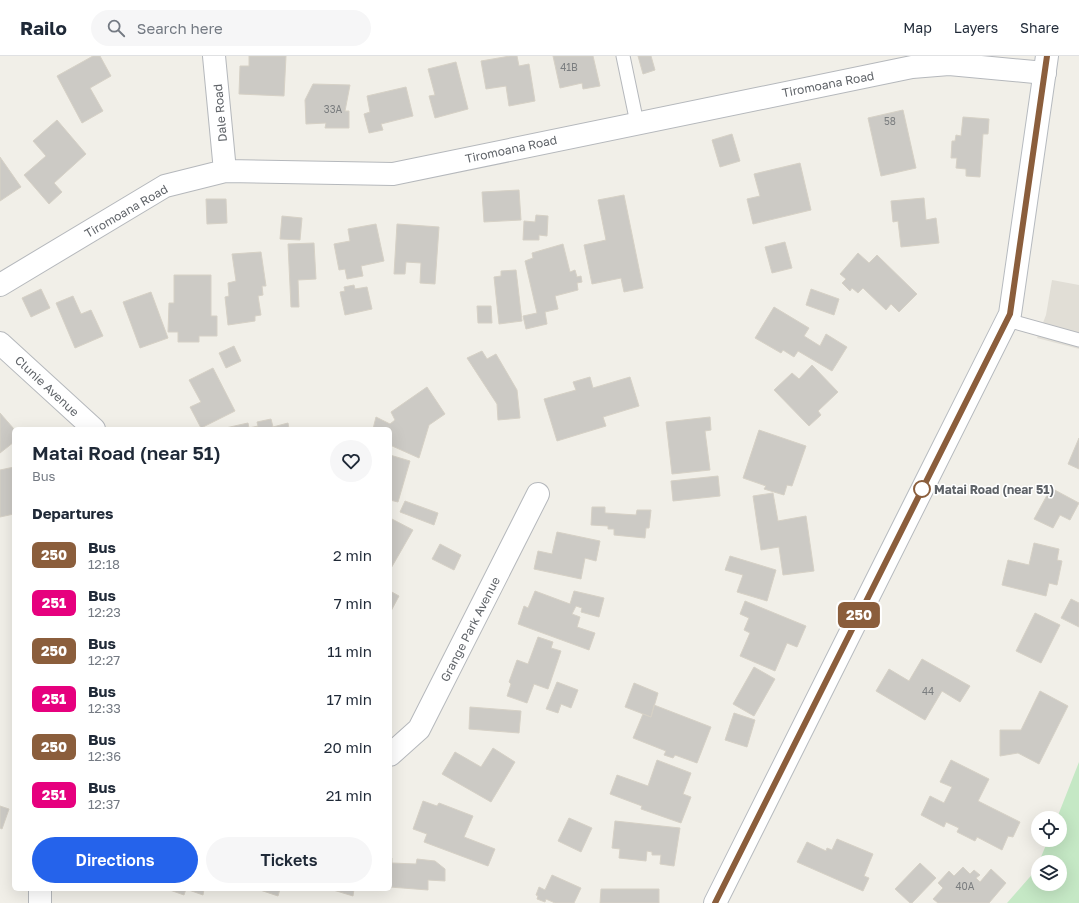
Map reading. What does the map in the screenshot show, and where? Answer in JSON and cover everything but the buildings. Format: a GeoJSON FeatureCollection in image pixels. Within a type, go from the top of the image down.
{"type":"FeatureCollection","features":[{"type":"Feature","properties":{"kind":"street","name":"Dale Road"},"geometry":{"type":"LineString","coordinates":[[214,56],[225,171]]}},
{"type":"Feature","properties":{"kind":"street","name":"Tiromoana Road"},"geometry":{"type":"LineString","coordinates":[[0,285],[165,186],[225,171],[393,174],[912,67],[949,64],[1046,65]]}},
{"type":"Feature","properties":{"kind":"street"},"geometry":{"type":"LineString","coordinates":[[715,903],[1010,314],[1046,65]]}},
{"type":"Feature","properties":{"kind":"street","name":"Clunie Avenue"},"geometry":{"type":"LineString","coordinates":[[0,343],[92,427]]}},
{"type":"Feature","properties":{"kind":"street","name":"Grange Park Avenue"},"geometry":{"type":"LineString","coordinates":[[392,753],[419,729],[538,494]]}},
{"type":"Feature","properties":{"kind":"street"},"geometry":{"type":"LineString","coordinates":[[40,891],[40,903]]}},
{"type":"Feature","properties":{"kind":"lane"},"geometry":{"type":"LineString","coordinates":[[623,56],[637,123]]}},
{"type":"Feature","properties":{"kind":"lane"},"geometry":{"type":"LineString","coordinates":[[1007,320],[1079,340]]}},
{"type":"Feature","properties":{"kind":"shaded area"},"geometry":{"type":"Polygon","coordinates":[[[1052,280],[1079,285],[1079,349],[1037,338],[1046,315],[1052,280]]]}},
{"type":"Feature","properties":{"kind":"green space"},"geometry":{"type":"Polygon","coordinates":[[[1079,762],[1079,903],[1007,903],[1031,876],[1031,891],[1067,891],[1067,855],[1042,855],[1045,847],[1067,847],[1067,811],[1060,811],[1079,762]]]}},
{"type":"Feature","properties":{"kind":"bus line","name":"250"},"geometry":{"type":"LineString","coordinates":[[715,903],[1010,314],[1047,56]]}},
{"type":"Feature","properties":{"kind":"place","name":"Matai Road (near 51)"},"geometry":{"type":"Point","coordinates":[922,489]}}]}
